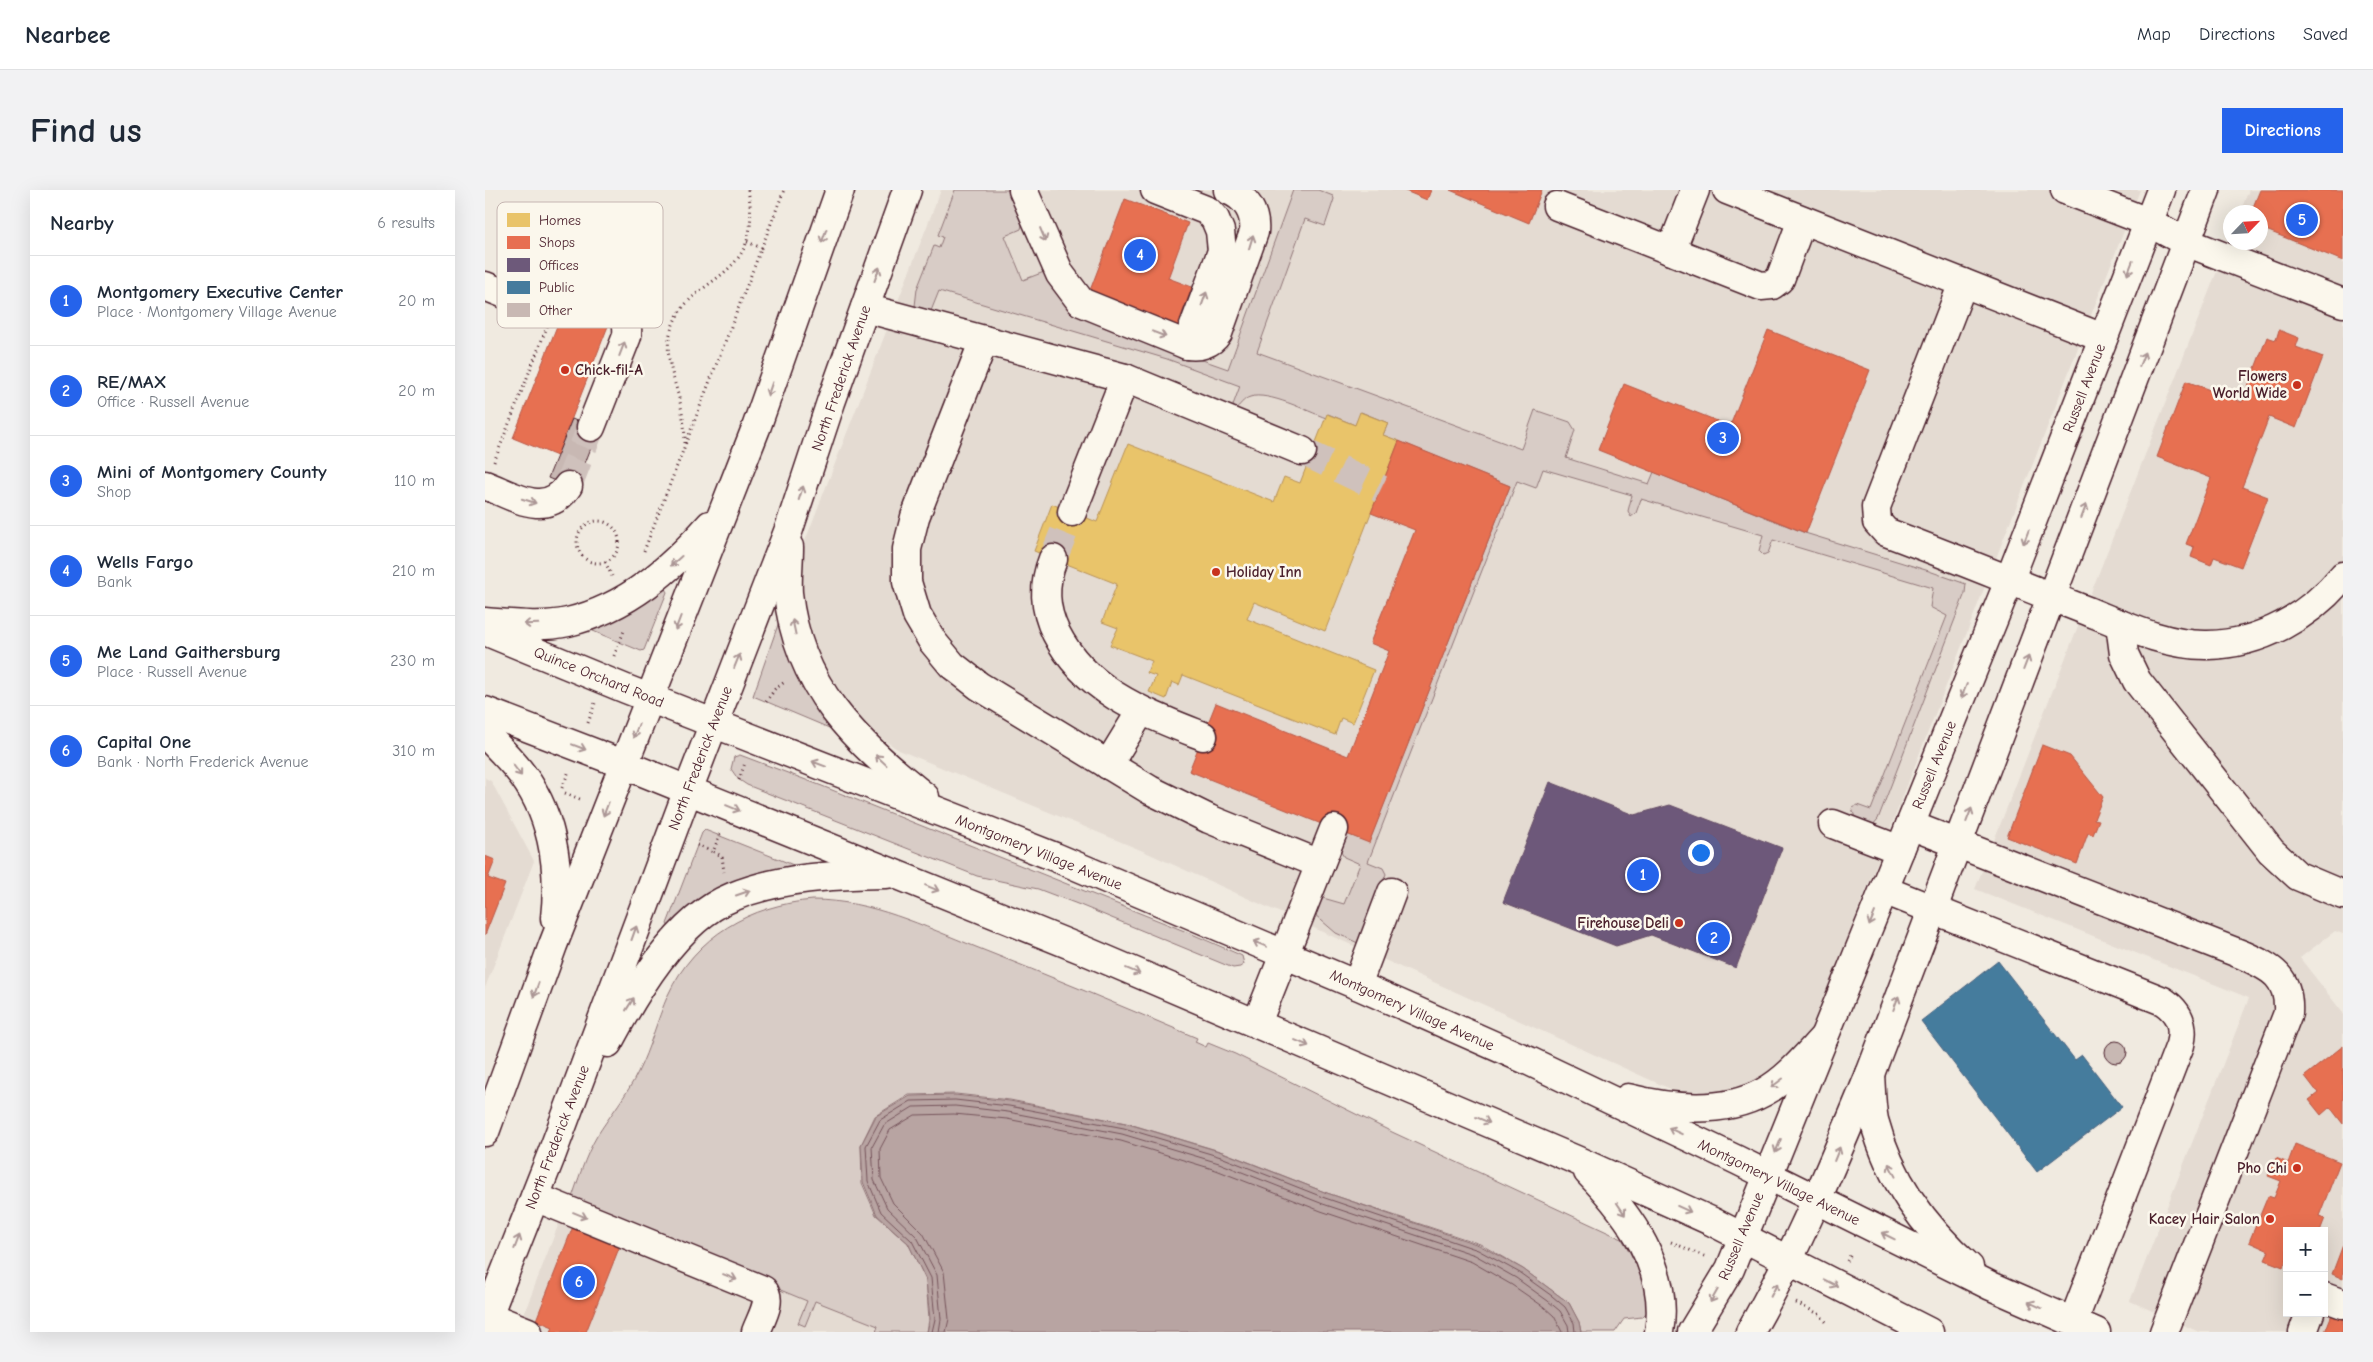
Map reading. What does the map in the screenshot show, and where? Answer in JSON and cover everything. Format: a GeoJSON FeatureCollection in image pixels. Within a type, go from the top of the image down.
{"type":"FeatureCollection","features":[{"type":"Feature","properties":{"kind":"main road"},"geometry":{"type":"LineString","coordinates":[[485,1132],[553,944],[756,428],[840,190]]}},
{"type":"Feature","properties":{"kind":"main road","name":"North Frederick Avenue"},"geometry":{"type":"LineString","coordinates":[[492,1324],[535,1197],[687,790],[789,529],[831,402],[907,190]]}},
{"type":"Feature","properties":{"kind":"main road"},"geometry":{"type":"LineString","coordinates":[[1023,190],[1060,274],[1081,302],[1187,345],[1206,344],[1218,333],[1253,240],[1255,225],[1251,210],[1243,199],[1228,190]]}},
{"type":"Feature","properties":{"kind":"main road"},"geometry":{"type":"LineString","coordinates":[[1155,190],[1208,211],[1215,219],[1220,231],[1222,251],[1187,345]]}},
{"type":"Feature","properties":{"kind":"main road"},"geometry":{"type":"LineString","coordinates":[[1671,251],[1695,190]]}},
{"type":"Feature","properties":{"kind":"main road"},"geometry":{"type":"LineString","coordinates":[[2065,190],[2148,222],[2186,242],[2343,303]]}},
{"type":"Feature","properties":{"kind":"main road","name":"Russell Avenue"},"geometry":{"type":"LineString","coordinates":[[1692,1332],[1729,1269],[2009,581],[2161,190]]}},
{"type":"Feature","properties":{"kind":"main road"},"geometry":{"type":"LineString","coordinates":[[1750,1332],[1788,1260],[1817,1199],[1870,1074],[2206,190]]}},
{"type":"Feature","properties":{"kind":"main road"},"geometry":{"type":"LineString","coordinates":[[1733,191],[2103,338]]}},
{"type":"Feature","properties":{"kind":"main road"},"geometry":{"type":"LineString","coordinates":[[1557,206],[1761,286],[1767,286],[1780,279],[1802,220]]}},
{"type":"Feature","properties":{"kind":"main road"},"geometry":{"type":"LineString","coordinates":[[1963,283],[1876,507],[1877,522],[1886,532],[2120,624],[2182,643],[2207,645],[2237,642],[2269,633],[2320,600],[2343,576]]}},
{"type":"Feature","properties":{"kind":"main road"},"geometry":{"type":"LineString","coordinates":[[485,286],[497,291]]}},
{"type":"Feature","properties":{"kind":"main road"},"geometry":{"type":"LineString","coordinates":[[865,308],[1125,378],[1302,451]]}},
{"type":"Feature","properties":{"kind":"main road"},"geometry":{"type":"LineString","coordinates":[[591,427],[627,336],[628,328]]}},
{"type":"Feature","properties":{"kind":"main road"},"geometry":{"type":"LineString","coordinates":[[984,340],[915,517],[907,549],[907,582],[917,615],[933,642],[952,665],[979,686],[1179,806],[1320,864]]}},
{"type":"Feature","properties":{"kind":"main road"},"geometry":{"type":"LineString","coordinates":[[1072,512],[1125,378]]}},
{"type":"Feature","properties":{"kind":"main road"},"geometry":{"type":"LineString","coordinates":[[488,476],[541,505],[552,502],[561,496],[568,486]]}},
{"type":"Feature","properties":{"kind":"main road"},"geometry":{"type":"LineString","coordinates":[[485,622],[528,625],[567,622],[611,608],[645,588],[691,547],[721,513]]}},
{"type":"Feature","properties":{"kind":"main road"},"geometry":{"type":"LineString","coordinates":[[789,529],[788,592],[799,649],[808,670],[831,708],[851,731],[897,775],[945,814]]}},
{"type":"Feature","properties":{"kind":"main road"},"geometry":{"type":"LineString","coordinates":[[1053,559],[1048,573],[1046,590],[1048,609],[1061,643],[1071,658],[1097,685],[1141,711],[1203,736]]}},
{"type":"Feature","properties":{"kind":"main road"},"geometry":{"type":"LineString","coordinates":[[2120,624],[2124,654],[2137,681],[2260,838],[2298,876],[2343,895]]}},
{"type":"Feature","properties":{"kind":"main road","name":"Quince Orchard Road"},"geometry":{"type":"LineString","coordinates":[[485,631],[713,723]]}},
{"type":"Feature","properties":{"kind":"main road"},"geometry":{"type":"LineString","coordinates":[[485,711],[897,874],[1257,1024],[1576,1160],[1742,1237],[1929,1332]]}},
{"type":"Feature","properties":{"kind":"main road"},"geometry":{"type":"LineString","coordinates":[[1108,765],[1141,711]]}},
{"type":"Feature","properties":{"kind":"main road","name":"Montgomery Village Avenue"},"geometry":{"type":"LineString","coordinates":[[713,723],[1055,857],[1357,985],[1583,1087],[1817,1199],[1991,1286],[2084,1327]]}},
{"type":"Feature","properties":{"kind":"main road"},"geometry":{"type":"LineString","coordinates":[[485,734],[518,769],[535,796],[548,826],[557,862],[557,897],[553,944]]}},
{"type":"Feature","properties":{"kind":"main road"},"geometry":{"type":"LineString","coordinates":[[1833,824],[1900,850]]}},
{"type":"Feature","properties":{"kind":"main road"},"geometry":{"type":"LineString","coordinates":[[1910,825],[2243,955],[2268,966],[2278,975],[2285,987],[2289,1000],[2288,1013],[2164,1332]]}},
{"type":"Feature","properties":{"kind":"main road"},"geometry":{"type":"LineString","coordinates":[[1257,1024],[1334,829]]}},
{"type":"Feature","properties":{"kind":"main road"},"geometry":{"type":"LineString","coordinates":[[551,1156],[590,1076],[639,988],[663,954],[699,918],[730,898],[771,884],[851,875],[897,874]]}},
{"type":"Feature","properties":{"kind":"main road"},"geometry":{"type":"LineString","coordinates":[[1884,890],[2163,1000],[2173,1008],[2181,1020],[2183,1033],[2180,1045],[2084,1327]]}},
{"type":"Feature","properties":{"kind":"main road"},"geometry":{"type":"LineString","coordinates":[[1357,985],[1392,892]]}},
{"type":"Feature","properties":{"kind":"main road"},"geometry":{"type":"LineString","coordinates":[[1583,1087],[1645,1103],[1699,1108],[1746,1100],[1765,1091],[1789,1073],[1824,1037]]}},
{"type":"Feature","properties":{"kind":"main road"},"geometry":{"type":"LineString","coordinates":[[1870,1074],[1874,1118],[1889,1166],[1915,1209],[1948,1248],[1991,1286]]}},
{"type":"Feature","properties":{"kind":"main road"},"geometry":{"type":"LineString","coordinates":[[1576,1160],[1613,1198],[1639,1236],[1654,1268],[1661,1293],[1659,1332]]}},
{"type":"Feature","properties":{"kind":"main road"},"geometry":{"type":"LineString","coordinates":[[535,1197],[763,1290],[767,1295],[767,1302],[755,1332]]}},
{"type":"Feature","properties":{"kind":"main road"},"geometry":{"type":"LineString","coordinates":[[2328,1298],[2343,1304]]}},
{"type":"Feature","properties":{"kind":"main road"},"geometry":{"type":"LineString","coordinates":[[2303,1332],[2309,1317]]}},
{"type":"Feature","properties":{"kind":"main road"},"geometry":{"type":"LineString","coordinates":[[492,1324],[528,1332]]}},
{"type":"Feature","properties":{"kind":"path"},"geometry":{"type":"LineString","coordinates":[[685,446],[685,426],[668,351],[669,335],[681,309],[723,275],[740,257],[747,242],[752,222],[749,190]]}},
{"type":"Feature","properties":{"kind":"path"},"geometry":{"type":"LineString","coordinates":[[640,558],[785,190]]}},
{"type":"Feature","properties":{"kind":"path"},"geometry":{"type":"LineString","coordinates":[[747,242],[762,248]]}},
{"type":"Feature","properties":{"kind":"path"},"geometry":{"type":"LineString","coordinates":[[488,476],[549,328]]}},
{"type":"Feature","properties":{"kind":"path"},"geometry":{"type":"LineString","coordinates":[[516,387],[522,390]]}},
{"type":"Feature","properties":{"kind":"path"},"geometry":{"type":"LineString","coordinates":[[592,522],[606,522],[612,526],[619,537],[618,550],[614,556],[605,562],[588,561],[579,550],[577,544],[581,530],[592,522]]}},
{"type":"Feature","properties":{"kind":"path"},"geometry":{"type":"LineString","coordinates":[[605,562],[615,581]]}},
{"type":"Feature","properties":{"kind":"path"},"geometry":{"type":"LineString","coordinates":[[567,775],[619,643]]}},
{"type":"Feature","properties":{"kind":"path"},"geometry":{"type":"LineString","coordinates":[[766,702],[775,689],[790,679]]}},
{"type":"Feature","properties":{"kind":"path"},"geometry":{"type":"LineString","coordinates":[[739,780],[747,758]]}},
{"type":"Feature","properties":{"kind":"path"},"geometry":{"type":"LineString","coordinates":[[561,791],[587,802]]}},
{"type":"Feature","properties":{"kind":"path"},"geometry":{"type":"LineString","coordinates":[[713,852],[720,834]]}},
{"type":"Feature","properties":{"kind":"path"},"geometry":{"type":"LineString","coordinates":[[697,845],[722,856],[725,880]]}},
{"type":"Feature","properties":{"kind":"path"},"geometry":{"type":"LineString","coordinates":[[1697,1253],[1701,1245]]}},
{"type":"Feature","properties":{"kind":"path"},"geometry":{"type":"LineString","coordinates":[[1847,1261],[1851,1254]]}},
{"type":"Feature","properties":{"kind":"path"},"geometry":{"type":"LineString","coordinates":[[1791,1301],[1819,1314],[1828,1324]]}},
{"type":"Feature","properties":{"kind":"shaded area"},"geometry":{"type":"Polygon","coordinates":[[[941,190],[2140,190],[1815,1021],[1804,1043],[1787,1063],[1747,1088],[1701,1096],[1675,1091],[1143,851],[899,750],[871,732],[845,707],[808,638],[799,592],[800,554],[941,190]]]}},
{"type":"Feature","properties":{"kind":"shaded area"},"geometry":{"type":"Polygon","coordinates":[[[955,190],[1008,190],[1022,225],[1021,229],[1005,236],[1023,280],[1044,272],[1089,320],[1228,369],[1293,190],[1318,190],[1333,196],[1334,199],[1325,226],[1305,219],[1257,352],[1521,449],[1535,410],[1570,422],[1575,430],[1566,458],[1649,484],[1654,472],[1805,533],[1966,584],[1965,593],[1878,819],[1872,826],[1855,818],[1852,808],[1857,805],[1871,810],[1947,616],[1930,607],[1933,588],[1773,540],[1768,553],[1763,555],[1759,551],[1763,535],[1641,499],[1636,513],[1631,517],[1628,511],[1632,495],[1543,469],[1536,488],[1517,481],[1368,862],[1383,868],[1386,874],[1358,943],[1336,933],[1314,914],[1323,898],[1344,904],[1360,864],[1344,857],[1341,852],[1347,834],[1369,842],[1510,486],[1383,435],[1388,423],[1361,412],[1355,425],[1328,414],[1326,418],[1277,399],[1258,396],[1248,398],[1235,409],[1233,405],[1240,386],[1167,359],[939,291],[931,311],[915,306],[917,289],[934,246],[939,248],[943,237],[938,235],[955,190]]]}},
{"type":"Feature","properties":{"kind":"shaded area"},"geometry":{"type":"Polygon","coordinates":[[[2249,190],[2343,190],[2343,934],[2335,931],[2300,958],[2343,1013],[2343,1332],[2199,1332],[2130,1301],[2249,998],[1975,889],[2225,250],[2268,250],[2268,205],[2243,205],[2249,190]]]}},
{"type":"Feature","properties":{"kind":"shaded area"},"geometry":{"type":"Polygon","coordinates":[[[665,589],[667,592],[644,650],[641,651],[593,631],[593,627],[665,589]]]}},
{"type":"Feature","properties":{"kind":"shaded area"},"geometry":{"type":"Polygon","coordinates":[[[780,619],[834,730],[753,696],[780,619]]]}},
{"type":"Feature","properties":{"kind":"shaded area"},"geometry":{"type":"Polygon","coordinates":[[[740,755],[1192,934],[1242,956],[1244,964],[1233,968],[1038,889],[977,876],[747,785],[738,779],[731,769],[734,757],[740,755]]]}},
{"type":"Feature","properties":{"kind":"shaded area"},"geometry":{"type":"Polygon","coordinates":[[[485,778],[491,781],[534,861],[485,988],[485,778]]]}},
{"type":"Feature","properties":{"kind":"shaded area"},"geometry":{"type":"Polygon","coordinates":[[[705,830],[796,866],[669,927],[667,924],[702,833],[705,830]]]}},
{"type":"Feature","properties":{"kind":"shaded area"},"geometry":{"type":"Polygon","coordinates":[[[813,900],[855,904],[916,923],[1197,1038],[1195,1042],[1206,1047],[1208,1043],[1235,1054],[1392,1132],[1622,1239],[1640,1274],[1648,1311],[1642,1317],[1624,1319],[1615,1332],[1581,1332],[1579,1322],[1569,1303],[1523,1269],[1480,1244],[1327,1193],[1223,1152],[1126,1123],[1010,1100],[956,1094],[909,1095],[875,1116],[861,1145],[862,1183],[876,1215],[908,1243],[926,1280],[929,1319],[927,1332],[876,1332],[878,1326],[815,1301],[805,1326],[798,1323],[807,1301],[570,1203],[589,1152],[602,1128],[634,1080],[668,995],[679,974],[693,956],[709,940],[727,927],[747,917],[790,903],[813,900]]]}},
{"type":"Feature","properties":{"kind":"shaded area"},"geometry":{"type":"Polygon","coordinates":[[[569,1197],[878,1326],[876,1332],[517,1332],[569,1197]]]}},
{"type":"Feature","properties":{"kind":"water"},"geometry":{"type":"Polygon","coordinates":[[[955,1095],[1010,1101],[1125,1123],[1222,1152],[1327,1193],[1479,1245],[1523,1269],[1569,1303],[1579,1322],[1581,1332],[927,1332],[930,1319],[926,1280],[908,1243],[877,1215],[863,1182],[861,1145],[876,1116],[910,1096],[955,1095]]]}},
{"type":"Feature","properties":{"kind":"building: Homes","name":"Holiday Inn"},"geometry":{"type":"Polygon","coordinates":[[[1360,412],[1388,423],[1383,435],[1399,441],[1325,631],[1254,602],[1247,619],[1374,670],[1353,723],[1341,718],[1335,735],[1183,675],[1179,685],[1172,682],[1166,699],[1149,692],[1156,676],[1147,673],[1152,661],[1110,645],[1118,628],[1102,622],[1117,584],[1034,551],[1052,504],[1097,522],[1128,444],[1274,502],[1284,477],[1300,483],[1327,414],[1355,425],[1360,412]]]}},
{"type":"Feature","properties":{"kind":"building: Shops"},"geometry":{"type":"Polygon","coordinates":[[[1403,190],[1431,190],[1427,200],[1403,190]]]}},
{"type":"Feature","properties":{"kind":"building: Shops"},"geometry":{"type":"Polygon","coordinates":[[[1450,190],[1542,190],[1529,223],[1450,190]]]}},
{"type":"Feature","properties":{"kind":"building: Shops"},"geometry":{"type":"Polygon","coordinates":[[[2260,190],[2343,190],[2343,261],[2268,231],[2268,205],[2254,205],[2260,190]]]}},
{"type":"Feature","properties":{"kind":"building: Shops"},"geometry":{"type":"Polygon","coordinates":[[[1125,199],[1188,223],[1168,278],[1192,287],[1177,327],[1089,293],[1125,199]]]}},
{"type":"Feature","properties":{"kind":"building: Shops","name":"Chick-fil-A"},"geometry":{"type":"Polygon","coordinates":[[[556,328],[607,328],[557,456],[513,438],[556,328]]]}},
{"type":"Feature","properties":{"kind":"building: Shops"},"geometry":{"type":"Polygon","coordinates":[[[1768,330],[1870,370],[1806,533],[1598,450],[1624,384],[1730,426],[1768,330]]]}},
{"type":"Feature","properties":{"kind":"building: Shops"},"geometry":{"type":"Polygon","coordinates":[[[2279,330],[2299,338],[2296,347],[2323,357],[2296,428],[2269,417],[2242,487],[2268,497],[2241,567],[2214,557],[2211,565],[2191,557],[2194,547],[2186,544],[2211,478],[2157,457],[2186,381],[2242,402],[2267,337],[2276,340],[2279,330]]]}},
{"type":"Feature","properties":{"kind":"building: Shops"},"geometry":{"type":"Polygon","coordinates":[[[1399,441],[1510,486],[1369,843],[1189,771],[1216,703],[1348,756],[1389,651],[1370,643],[1415,530],[1371,513],[1399,441]]]}},
{"type":"Feature","properties":{"kind":"building: Shops"},"geometry":{"type":"Polygon","coordinates":[[[2042,745],[2070,756],[2103,797],[2094,819],[2099,820],[2093,835],[2088,833],[2077,864],[2007,837],[2042,745]]]}},
{"type":"Feature","properties":{"kind":"building: Shops"},"geometry":{"type":"Polygon","coordinates":[[[485,856],[495,860],[488,878],[505,884],[485,935],[485,856]]]}},
{"type":"Feature","properties":{"kind":"building: Shops"},"geometry":{"type":"Polygon","coordinates":[[[2343,1046],[2343,1124],[2330,1107],[2321,1115],[2309,1100],[2318,1093],[2305,1076],[2343,1046]]]}},
{"type":"Feature","properties":{"kind":"building: Shops"},"geometry":{"type":"Polygon","coordinates":[[[2295,1144],[2340,1162],[2319,1216],[2325,1218],[2322,1227],[2283,1227],[2283,1267],[2265,1260],[2269,1251],[2249,1242],[2268,1196],[2274,1198],[2281,1181],[2268,1176],[2276,1158],[2288,1163],[2295,1144]]]}},
{"type":"Feature","properties":{"kind":"building: Shops"},"geometry":{"type":"Polygon","coordinates":[[[574,1224],[621,1243],[586,1332],[551,1332],[553,1327],[536,1320],[574,1224]]]}},
{"type":"Feature","properties":{"kind":"building: Shops"},"geometry":{"type":"Polygon","coordinates":[[[2343,1245],[2343,1279],[2332,1274],[2343,1245]]]}},
{"type":"Feature","properties":{"kind":"building: Shops"},"geometry":{"type":"Polygon","coordinates":[[[2332,1314],[2343,1319],[2343,1332],[2325,1332],[2332,1314]]]}},
{"type":"Feature","properties":{"kind":"building: Offices"},"geometry":{"type":"Polygon","coordinates":[[[1550,782],[1634,815],[1670,805],[1782,848],[1736,968],[1651,935],[1616,946],[1503,902],[1550,782]]]}},
{"type":"Feature","properties":{"kind":"building: Public"},"geometry":{"type":"Polygon","coordinates":[[[1998,961],[2075,1060],[2082,1055],[2122,1107],[2037,1172],[1921,1021],[1998,961]]]}},
{"type":"Feature","properties":{"kind":"building: Other"},"geometry":{"type":"Polygon","coordinates":[[[572,419],[598,430],[575,489],[548,478],[572,419]]]}},
{"type":"Feature","properties":{"kind":"building: Other"},"geometry":{"type":"Polygon","coordinates":[[[2116,1041],[2124,1044],[2127,1052],[2124,1060],[2116,1063],[2108,1060],[2105,1052],[2108,1044],[2116,1041]]]}},
{"type":"Feature","properties":{"kind":"tunnel"},"geometry":{"type":"LineString","coordinates":[[568,486],[591,427]]}},
{"type":"Feature","properties":{"kind":"tunnel"},"geometry":{"type":"LineString","coordinates":[[1302,451],[1381,489]]}},
{"type":"Feature","properties":{"kind":"tunnel"},"geometry":{"type":"LineString","coordinates":[[1053,559],[1072,512]]}},
{"type":"Feature","properties":{"kind":"place","name":"Me Land Gaithersburg"},"geometry":{"type":"Point","coordinates":[2302,220]}},
{"type":"Feature","properties":{"kind":"place","name":"Wells Fargo"},"geometry":{"type":"Point","coordinates":[1140,255]}},
{"type":"Feature","properties":{"kind":"place","name":"Chick-fil-A"},"geometry":{"type":"Point","coordinates":[565,370]}},
{"type":"Feature","properties":{"kind":"place","name":"Flowers World Wide"},"geometry":{"type":"Point","coordinates":[2297,385]}},
{"type":"Feature","properties":{"kind":"place","name":"Mini of Montgomery County"},"geometry":{"type":"Point","coordinates":[1723,438]}},
{"type":"Feature","properties":{"kind":"place","name":"Holiday Inn"},"geometry":{"type":"Point","coordinates":[1216,572]}},
{"type":"Feature","properties":{"kind":"place","name":"Montgomery Executive Center"},"geometry":{"type":"Point","coordinates":[1643,875]}},
{"type":"Feature","properties":{"kind":"place","name":"Firehouse Deli"},"geometry":{"type":"Point","coordinates":[1679,923]}},
{"type":"Feature","properties":{"kind":"place","name":"RE/MAX"},"geometry":{"type":"Point","coordinates":[1714,938]}},
{"type":"Feature","properties":{"kind":"place","name":"Pho Chi"},"geometry":{"type":"Point","coordinates":[2297,1168]}},
{"type":"Feature","properties":{"kind":"place","name":"Kacey Hair Salon"},"geometry":{"type":"Point","coordinates":[2270,1219]}},
{"type":"Feature","properties":{"kind":"place","name":"Capital One"},"geometry":{"type":"Point","coordinates":[579,1282]}}]}
